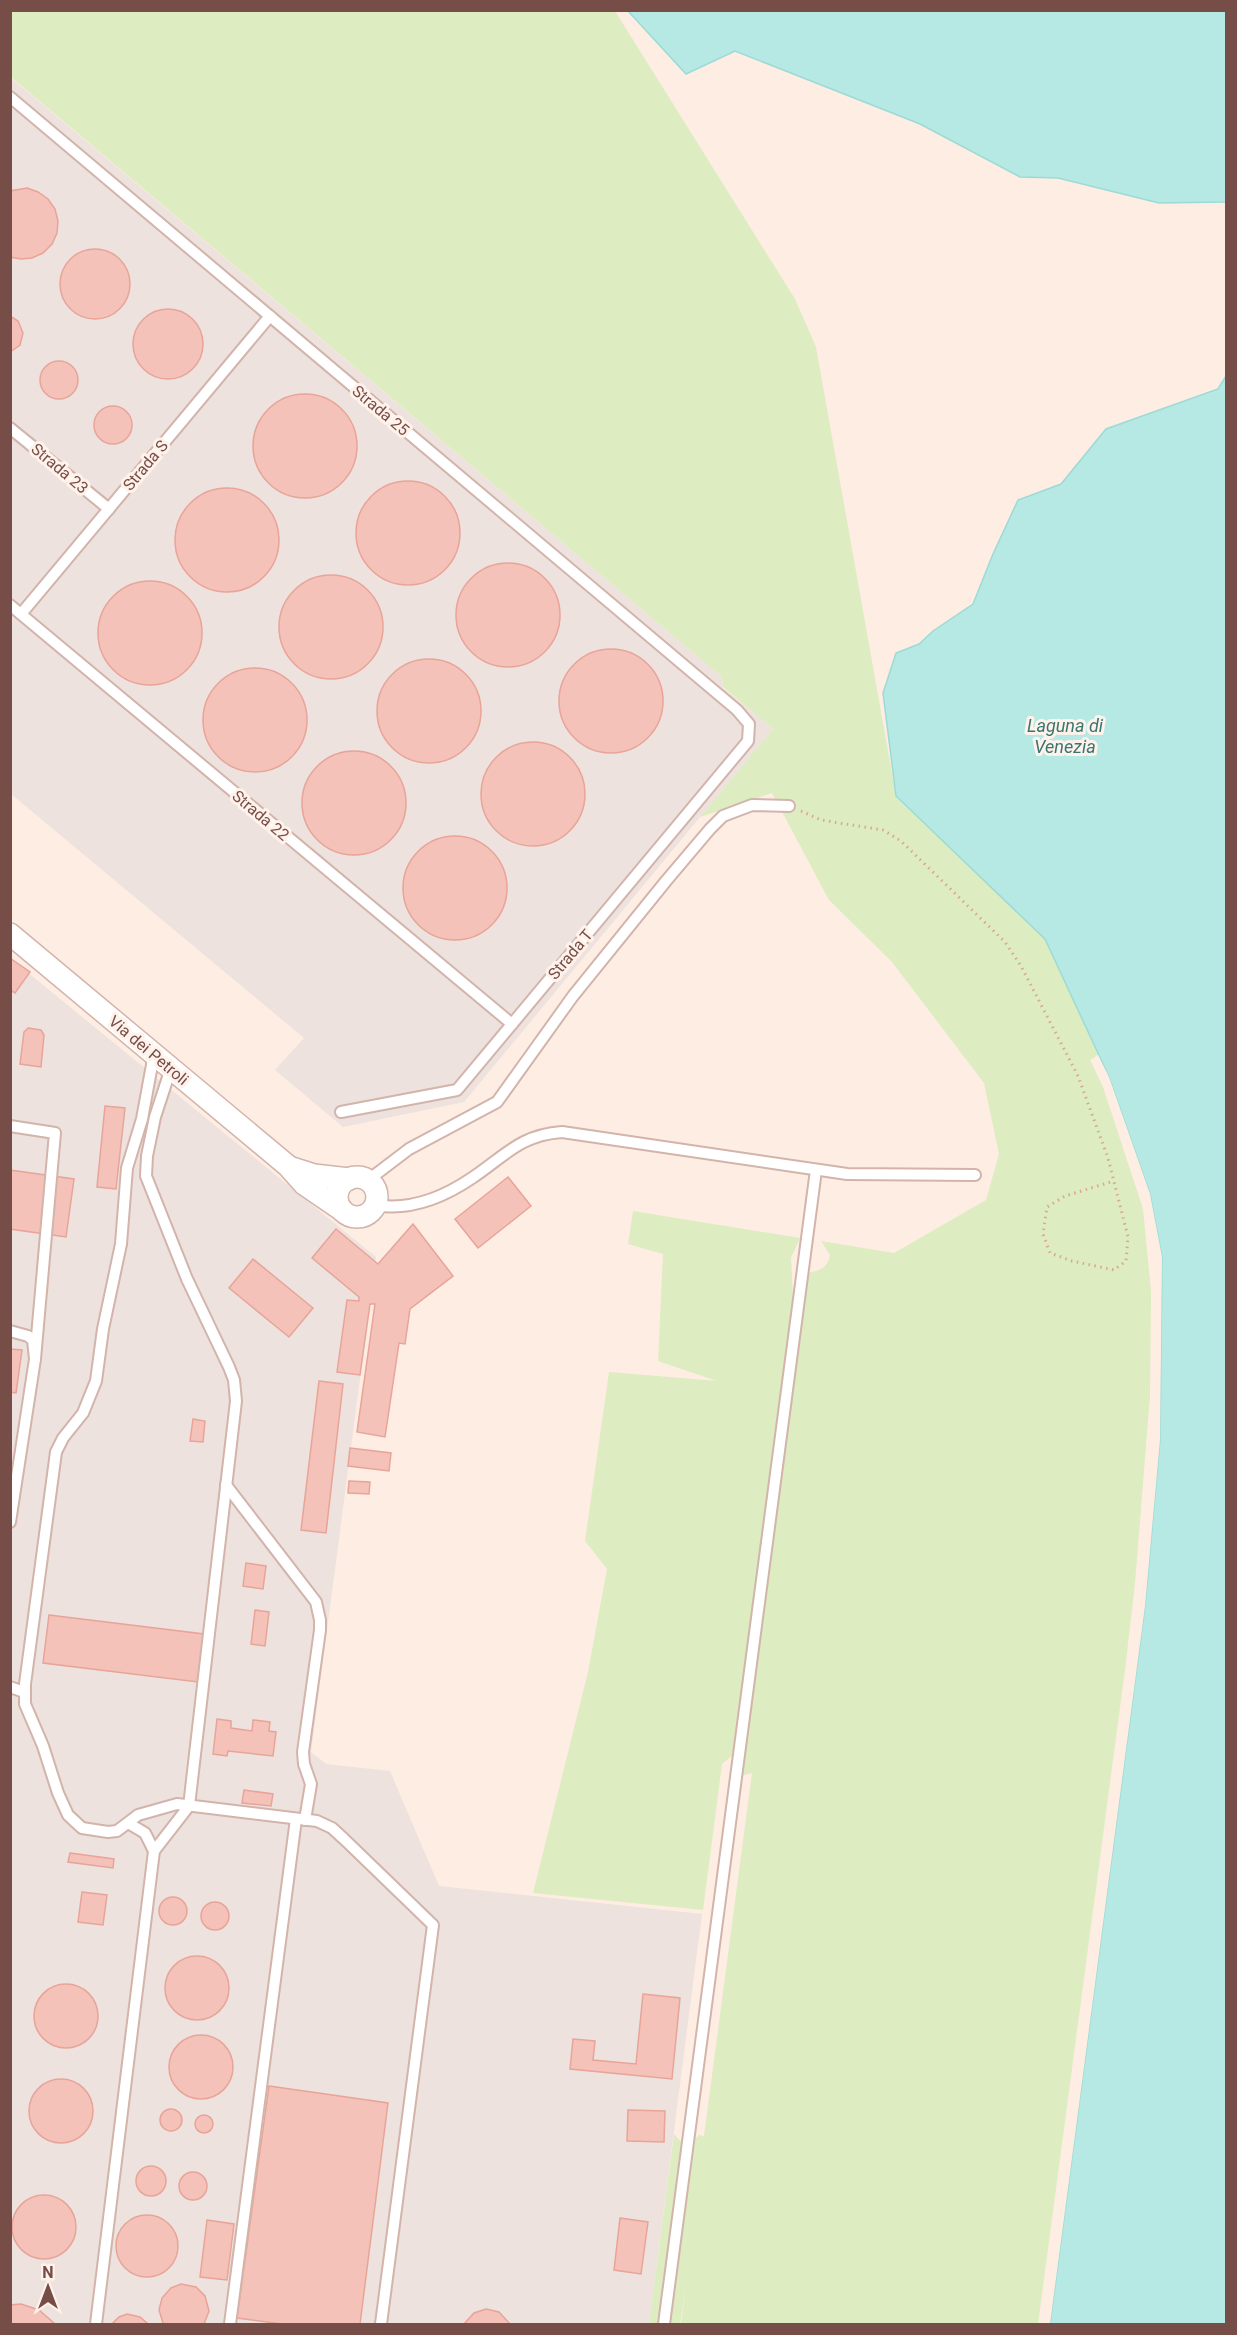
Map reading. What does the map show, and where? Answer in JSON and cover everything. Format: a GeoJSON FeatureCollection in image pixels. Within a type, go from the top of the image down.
{"type":"FeatureCollection","features":[{"type":"Feature","properties":{"kind":"street","name":"Via dei Petroli"},"geometry":{"type":"LineString","coordinates":[[10,934],[288,1166],[304,1184],[342,1210]]}},
{"type":"Feature","properties":{"kind":"street","name":"Via dei Petroli"},"geometry":{"type":"LineString","coordinates":[[288,1166],[314,1175],[358,1180]]}},
{"type":"Feature","properties":{"kind":"street"},"geometry":{"type":"LineString","coordinates":[[358,1180],[376,1191],[375,1205],[366,1215],[353,1217],[342,1210],[339,1205],[340,1187],[358,1180]]}},
{"type":"Feature","properties":{"kind":"lane","name":"Strada 25"},"geometry":{"type":"LineString","coordinates":[[11,97],[728,702],[745,717],[749,724]]}},
{"type":"Feature","properties":{"kind":"lane","name":"Strada S"},"geometry":{"type":"LineString","coordinates":[[21,614],[270,316]]}},
{"type":"Feature","properties":{"kind":"lane","name":"Strada 23"},"geometry":{"type":"LineString","coordinates":[[10,428],[109,509]]}},
{"type":"Feature","properties":{"kind":"lane","name":"Strada 22"},"geometry":{"type":"LineString","coordinates":[[10,605],[512,1024]]}},
{"type":"Feature","properties":{"kind":"lane","name":"Strada T"},"geometry":{"type":"LineString","coordinates":[[341,1112],[457,1090],[748,741],[749,724]]}},
{"type":"Feature","properties":{"kind":"lane"},"geometry":{"type":"LineString","coordinates":[[358,1180],[409,1149],[496,1102],[573,996],[666,881],[723,816],[752,805],[789,806]]}},
{"type":"Feature","properties":{"kind":"lane"},"geometry":{"type":"LineString","coordinates":[[154,1054],[142,1119],[129,1157],[121,1244],[103,1329],[96,1381],[82,1413],[63,1438],[56,1452],[24,1692],[25,1704],[68,1815],[82,1828],[117,1831],[138,1815],[177,1804],[317,1821],[332,1828],[433,1925],[381,2325]]}},
{"type":"Feature","properties":{"kind":"lane"},"geometry":{"type":"LineString","coordinates":[[96,2325],[154,1851],[189,1806],[236,1401],[234,1380],[187,1279],[146,1176],[147,1156],[155,1118],[171,1068]]}},
{"type":"Feature","properties":{"kind":"lane"},"geometry":{"type":"LineString","coordinates":[[10,1126],[55,1133],[35,1359],[10,1522]]}},
{"type":"Feature","properties":{"kind":"lane"},"geometry":{"type":"LineString","coordinates":[[375,1205],[396,1207],[426,1201],[473,1177],[519,1143],[542,1134],[552,1133],[573,1132],[847,1174],[975,1175]]}},
{"type":"Feature","properties":{"kind":"lane"},"geometry":{"type":"LineString","coordinates":[[664,2325],[816,1170]]}},
{"type":"Feature","properties":{"kind":"lane"},"geometry":{"type":"LineString","coordinates":[[10,1331],[28,1336],[33,1340],[35,1359]]}},
{"type":"Feature","properties":{"kind":"lane"},"geometry":{"type":"LineString","coordinates":[[226,1485],[316,1602],[320,1630],[303,1752],[310,1784],[301,1820],[230,2325]]}},
{"type":"Feature","properties":{"kind":"lane"},"geometry":{"type":"LineString","coordinates":[[10,1687],[24,1692]]}},
{"type":"Feature","properties":{"kind":"lane"},"geometry":{"type":"LineString","coordinates":[[128,1823],[145,1833],[154,1851]]}},
{"type":"Feature","properties":{"kind":"path"},"geometry":{"type":"LineString","coordinates":[[789,806],[821,820],[883,830],[901,841],[1005,942],[1021,966],[1078,1076],[1114,1181],[1128,1237],[1126,1261],[1114,1270],[1072,1261],[1050,1253],[1043,1234],[1047,1207],[1065,1196],[1114,1181]]}},
{"type":"Feature","properties":{"kind":"shaded area"},"geometry":{"type":"Polygon","coordinates":[[[10,77],[722,677],[723,688],[773,729],[464,1102],[343,1127],[275,1070],[304,1038],[11,794],[10,77]]]}},
{"type":"Feature","properties":{"kind":"shaded area"},"geometry":{"type":"Polygon","coordinates":[[[10,958],[376,1257],[311,1752],[326,1764],[390,1771],[439,1886],[702,1914],[649,2324],[11,2324],[10,958]]]}},
{"type":"Feature","properties":{"kind":"green space"},"geometry":{"type":"Polygon","coordinates":[[[11,11],[615,11],[795,299],[816,347],[896,796],[1045,939],[1098,1055],[1090,1060],[1103,1087],[1143,1209],[1151,1291],[1150,1396],[1135,1583],[1038,2324],[681,2324],[686,2285],[680,2324],[670,2324],[694,2140],[699,2135],[704,2136],[752,1773],[741,1776],[808,1272],[823,1268],[829,1259],[830,1255],[821,1241],[894,1253],[986,1200],[999,1154],[984,1083],[892,962],[829,900],[772,793],[700,817],[773,729],[723,687],[722,677],[11,77],[11,11]]]}},
{"type":"Feature","properties":{"kind":"green space"},"geometry":{"type":"Polygon","coordinates":[[[633,1211],[800,1238],[791,1258],[793,1298],[733,1755],[722,1764],[703,1910],[533,1893],[588,1672],[607,1569],[585,1541],[609,1372],[717,1381],[658,1361],[663,1254],[628,1244],[633,1211]]]}},
{"type":"Feature","properties":{"kind":"green space"},"geometry":{"type":"Polygon","coordinates":[[[674,2134],[682,2143],[659,2324],[649,2324],[674,2134]]]}},
{"type":"Feature","properties":{"kind":"water"},"geometry":{"type":"Polygon","coordinates":[[[628,11],[1226,11],[1226,202],[1159,203],[1058,178],[1020,177],[920,124],[735,51],[686,74],[628,11]]]}},
{"type":"Feature","properties":{"kind":"water","name":"Laguna di Venezia"},"geometry":{"type":"Polygon","coordinates":[[[1226,376],[1226,2324],[1050,2324],[1145,1606],[1160,1440],[1162,1257],[1150,1194],[1109,1077],[1045,939],[896,796],[883,693],[896,653],[919,644],[933,631],[973,604],[1018,500],[1061,484],[1106,429],[1218,389],[1226,376]]]}},
{"type":"Feature","properties":{"kind":"pier"},"geometry":{"type":"Polygon","coordinates":[[[1098,1055],[1109,1077],[1150,1194],[1162,1257],[1160,1440],[1145,1606],[1050,2324],[1047,2324],[1142,1606],[1157,1440],[1159,1258],[1147,1195],[1106,1078],[1096,1056],[1098,1055]]]}},
{"type":"Feature","properties":{"kind":"building"},"geometry":{"type":"Polygon","coordinates":[[[27,188],[48,199],[55,209],[58,221],[57,233],[52,244],[43,253],[32,258],[21,259],[10,257],[10,191],[27,188]]]}},
{"type":"Feature","properties":{"kind":"building"},"geometry":{"type":"Polygon","coordinates":[[[95,249],[108,252],[120,259],[127,271],[130,284],[127,297],[120,309],[108,316],[95,319],[82,316],[70,309],[63,297],[60,284],[63,271],[70,259],[82,252],[95,249]]]}},
{"type":"Feature","properties":{"kind":"building"},"geometry":{"type":"Polygon","coordinates":[[[168,309],[181,312],[193,319],[200,331],[203,344],[200,357],[193,369],[181,376],[168,379],[155,376],[143,369],[136,357],[133,344],[136,331],[143,319],[155,312],[168,309]]]}},
{"type":"Feature","properties":{"kind":"building"},"geometry":{"type":"Polygon","coordinates":[[[10,316],[18,321],[23,333],[20,345],[10,352],[10,316]]]}},
{"type":"Feature","properties":{"kind":"building"},"geometry":{"type":"Polygon","coordinates":[[[59,361],[73,366],[78,380],[73,394],[59,399],[45,394],[40,380],[45,366],[59,361]]]}},
{"type":"Feature","properties":{"kind":"building"},"geometry":{"type":"Polygon","coordinates":[[[305,394],[325,398],[342,409],[353,426],[357,446],[353,466],[342,483],[325,494],[305,498],[285,494],[268,483],[257,466],[253,446],[257,426],[268,409],[285,398],[305,394]]]}},
{"type":"Feature","properties":{"kind":"building"},"geometry":{"type":"Polygon","coordinates":[[[113,406],[127,411],[132,425],[127,439],[113,444],[99,439],[94,425],[99,411],[113,406]]]}},
{"type":"Feature","properties":{"kind":"building"},"geometry":{"type":"Polygon","coordinates":[[[408,481],[428,485],[445,496],[456,513],[460,533],[456,553],[445,570],[428,581],[408,585],[388,581],[371,570],[360,553],[356,533],[360,513],[371,496],[388,485],[408,481]]]}},
{"type":"Feature","properties":{"kind":"building"},"geometry":{"type":"Polygon","coordinates":[[[227,488],[247,492],[264,503],[275,520],[279,540],[275,560],[264,577],[247,588],[227,592],[207,588],[190,577],[179,560],[175,540],[179,520],[190,503],[207,492],[227,488]]]}},
{"type":"Feature","properties":{"kind":"building"},"geometry":{"type":"Polygon","coordinates":[[[508,563],[528,567],[545,578],[556,595],[560,615],[556,635],[545,652],[528,663],[508,667],[488,663],[471,652],[460,635],[456,615],[460,595],[471,578],[488,567],[508,563]]]}},
{"type":"Feature","properties":{"kind":"building"},"geometry":{"type":"Polygon","coordinates":[[[331,575],[351,579],[368,590],[379,607],[383,627],[379,647],[368,664],[351,675],[331,679],[311,675],[294,664],[283,647],[279,627],[283,607],[294,590],[311,579],[331,575]]]}},
{"type":"Feature","properties":{"kind":"building"},"geometry":{"type":"Polygon","coordinates":[[[150,581],[170,585],[187,596],[198,613],[202,633],[198,653],[187,670],[170,681],[150,685],[130,681],[113,670],[102,653],[98,633],[102,613],[113,596],[130,585],[150,581]]]}},
{"type":"Feature","properties":{"kind":"building"},"geometry":{"type":"Polygon","coordinates":[[[611,649],[631,653],[648,664],[659,681],[663,701],[659,721],[648,738],[631,749],[611,753],[591,749],[574,738],[563,721],[559,701],[563,681],[574,664],[591,653],[611,649]]]}},
{"type":"Feature","properties":{"kind":"building"},"geometry":{"type":"Polygon","coordinates":[[[429,659],[449,663],[466,674],[477,691],[481,711],[477,731],[466,748],[449,759],[429,763],[409,759],[392,748],[381,731],[377,711],[381,691],[392,674],[409,663],[429,659]]]}},
{"type":"Feature","properties":{"kind":"building"},"geometry":{"type":"Polygon","coordinates":[[[255,668],[275,672],[292,683],[303,700],[307,720],[303,740],[292,757],[275,768],[255,772],[235,768],[218,757],[207,740],[203,720],[207,700],[218,683],[235,672],[255,668]]]}},
{"type":"Feature","properties":{"kind":"building"},"geometry":{"type":"Polygon","coordinates":[[[533,742],[553,746],[570,757],[581,774],[585,794],[581,814],[570,831],[553,842],[533,846],[513,842],[496,831],[485,814],[481,794],[485,774],[496,757],[513,746],[533,742]]]}},
{"type":"Feature","properties":{"kind":"building"},"geometry":{"type":"Polygon","coordinates":[[[354,751],[374,755],[391,766],[402,783],[406,803],[402,823],[391,840],[374,851],[354,855],[334,851],[317,840],[306,823],[302,803],[306,783],[317,766],[334,755],[354,751]]]}},
{"type":"Feature","properties":{"kind":"building"},"geometry":{"type":"Polygon","coordinates":[[[455,836],[475,840],[492,851],[503,868],[507,888],[503,908],[492,925],[475,936],[455,940],[435,936],[418,925],[407,908],[403,888],[407,868],[418,851],[435,840],[455,836]]]}},
{"type":"Feature","properties":{"kind":"building"},"geometry":{"type":"Polygon","coordinates":[[[10,958],[30,972],[15,993],[10,990],[10,958]]]}},
{"type":"Feature","properties":{"kind":"building"},"geometry":{"type":"Polygon","coordinates":[[[28,1028],[41,1030],[44,1035],[41,1067],[20,1064],[24,1032],[28,1028]]]}},
{"type":"Feature","properties":{"kind":"building"},"geometry":{"type":"Polygon","coordinates":[[[105,1106],[125,1108],[116,1189],[97,1187],[105,1106]]]}},
{"type":"Feature","properties":{"kind":"building"},"geometry":{"type":"Polygon","coordinates":[[[10,1170],[74,1179],[66,1237],[10,1229],[10,1170]]]}},
{"type":"Feature","properties":{"kind":"building"},"geometry":{"type":"Polygon","coordinates":[[[508,1177],[531,1206],[478,1248],[455,1219],[508,1177]]]}},
{"type":"Feature","properties":{"kind":"building"},"geometry":{"type":"Polygon","coordinates":[[[413,1224],[453,1276],[410,1309],[405,1344],[399,1343],[385,1437],[357,1432],[375,1304],[370,1304],[360,1375],[337,1372],[347,1300],[359,1301],[359,1297],[312,1258],[336,1229],[378,1264],[413,1224]]]}},
{"type":"Feature","properties":{"kind":"building"},"geometry":{"type":"Polygon","coordinates":[[[253,1259],[313,1308],[289,1337],[229,1288],[253,1259]]]}},
{"type":"Feature","properties":{"kind":"building"},"geometry":{"type":"Polygon","coordinates":[[[10,1349],[22,1350],[16,1393],[10,1392],[10,1349]]]}},
{"type":"Feature","properties":{"kind":"building"},"geometry":{"type":"Polygon","coordinates":[[[319,1381],[343,1384],[326,1533],[301,1530],[319,1381]]]}},
{"type":"Feature","properties":{"kind":"building"},"geometry":{"type":"Polygon","coordinates":[[[193,1419],[205,1421],[203,1442],[190,1441],[193,1419]]]}},
{"type":"Feature","properties":{"kind":"building"},"geometry":{"type":"Polygon","coordinates":[[[350,1448],[391,1453],[389,1471],[348,1466],[350,1448]]]}},
{"type":"Feature","properties":{"kind":"building"},"geometry":{"type":"Polygon","coordinates":[[[349,1481],[370,1482],[369,1494],[348,1493],[349,1481]]]}},
{"type":"Feature","properties":{"kind":"building"},"geometry":{"type":"Polygon","coordinates":[[[246,1563],[266,1566],[263,1589],[243,1586],[246,1563]]]}},
{"type":"Feature","properties":{"kind":"building"},"geometry":{"type":"Polygon","coordinates":[[[255,1610],[269,1612],[265,1646],[251,1644],[255,1610]]]}},
{"type":"Feature","properties":{"kind":"building"},"geometry":{"type":"Polygon","coordinates":[[[49,1615],[212,1635],[206,1683],[43,1663],[49,1615]]]}},
{"type":"Feature","properties":{"kind":"building"},"geometry":{"type":"Polygon","coordinates":[[[217,1719],[231,1721],[231,1728],[252,1731],[253,1720],[270,1722],[269,1731],[276,1732],[273,1756],[228,1751],[227,1756],[213,1754],[217,1719]]]}},
{"type":"Feature","properties":{"kind":"building"},"geometry":{"type":"Polygon","coordinates":[[[244,1790],[273,1794],[271,1806],[242,1803],[244,1790]]]}},
{"type":"Feature","properties":{"kind":"building"},"geometry":{"type":"Polygon","coordinates":[[[70,1853],[114,1859],[113,1868],[68,1862],[70,1853]]]}},
{"type":"Feature","properties":{"kind":"building"},"geometry":{"type":"Polygon","coordinates":[[[82,1892],[107,1895],[103,1925],[78,1922],[82,1892]]]}},
{"type":"Feature","properties":{"kind":"building"},"geometry":{"type":"Polygon","coordinates":[[[173,1897],[183,1901],[187,1911],[183,1921],[173,1925],[163,1921],[159,1911],[163,1901],[173,1897]]]}},
{"type":"Feature","properties":{"kind":"building"},"geometry":{"type":"Polygon","coordinates":[[[215,1902],[225,1906],[229,1916],[225,1926],[215,1930],[205,1926],[201,1916],[205,1906],[215,1902]]]}},
{"type":"Feature","properties":{"kind":"building"},"geometry":{"type":"Polygon","coordinates":[[[191,1956],[203,1956],[220,1965],[227,1976],[229,1988],[227,2000],[220,2011],[203,2020],[191,2020],[179,2015],[170,2006],[165,1994],[165,1982],[170,1970],[179,1961],[191,1956]]]}},
{"type":"Feature","properties":{"kind":"building"},"geometry":{"type":"Polygon","coordinates":[[[60,1984],[72,1984],[89,1993],[96,2004],[98,2016],[96,2028],[89,2039],[72,2048],[60,2048],[48,2043],[39,2034],[34,2022],[34,2010],[39,1998],[48,1989],[60,1984]]]}},
{"type":"Feature","properties":{"kind":"building"},"geometry":{"type":"Polygon","coordinates":[[[643,1994],[680,1998],[672,2079],[570,2069],[573,2039],[595,2041],[593,2060],[636,2064],[643,1994]]]}},
{"type":"Feature","properties":{"kind":"building"},"geometry":{"type":"Polygon","coordinates":[[[195,2035],[207,2035],[224,2044],[231,2055],[233,2067],[231,2079],[224,2090],[207,2099],[195,2099],[183,2094],[174,2085],[169,2073],[169,2061],[174,2049],[183,2040],[195,2035]]]}},
{"type":"Feature","properties":{"kind":"building"},"geometry":{"type":"Polygon","coordinates":[[[55,2079],[67,2079],[84,2088],[91,2099],[93,2111],[91,2123],[84,2134],[67,2143],[55,2143],[43,2138],[34,2129],[29,2117],[29,2105],[34,2093],[43,2084],[55,2079]]]}},
{"type":"Feature","properties":{"kind":"building"},"geometry":{"type":"Polygon","coordinates":[[[269,2086],[388,2103],[360,2324],[282,2324],[237,2318],[269,2086]]]}},
{"type":"Feature","properties":{"kind":"building"},"geometry":{"type":"Polygon","coordinates":[[[171,2109],[179,2112],[182,2120],[179,2128],[171,2131],[163,2128],[160,2120],[163,2112],[171,2109]]]}},
{"type":"Feature","properties":{"kind":"building"},"geometry":{"type":"Polygon","coordinates":[[[628,2110],[665,2111],[664,2142],[627,2141],[628,2110]]]}},
{"type":"Feature","properties":{"kind":"building"},"geometry":{"type":"Polygon","coordinates":[[[200,2115],[208,2115],[213,2120],[211,2131],[200,2133],[195,2128],[195,2120],[200,2115]]]}},
{"type":"Feature","properties":{"kind":"building"},"geometry":{"type":"Polygon","coordinates":[[[151,2166],[161,2171],[166,2181],[161,2191],[151,2196],[141,2191],[136,2181],[141,2171],[151,2166]]]}},
{"type":"Feature","properties":{"kind":"building"},"geometry":{"type":"Polygon","coordinates":[[[193,2172],[203,2176],[207,2186],[203,2196],[193,2200],[183,2196],[179,2186],[183,2176],[193,2172]]]}},
{"type":"Feature","properties":{"kind":"building"},"geometry":{"type":"Polygon","coordinates":[[[38,2195],[50,2195],[67,2204],[74,2215],[76,2227],[74,2239],[67,2250],[50,2259],[38,2259],[26,2254],[17,2245],[12,2233],[12,2221],[17,2209],[26,2200],[38,2195]]]}},
{"type":"Feature","properties":{"kind":"building"},"geometry":{"type":"Polygon","coordinates":[[[147,2215],[164,2220],[169,2224],[173,2229],[178,2246],[173,2263],[169,2268],[164,2272],[147,2277],[130,2272],[125,2268],[121,2263],[116,2246],[121,2229],[125,2224],[130,2220],[147,2215]]]}},
{"type":"Feature","properties":{"kind":"building"},"geometry":{"type":"Polygon","coordinates":[[[620,2218],[648,2222],[641,2274],[614,2270],[620,2218]]]}},
{"type":"Feature","properties":{"kind":"building"},"geometry":{"type":"Polygon","coordinates":[[[207,2220],[234,2224],[227,2280],[200,2277],[207,2220]]]}},
{"type":"Feature","properties":{"kind":"building"},"geometry":{"type":"Polygon","coordinates":[[[181,2284],[196,2287],[205,2296],[209,2311],[204,2324],[163,2323],[159,2310],[162,2298],[171,2288],[181,2284]]]}},
{"type":"Feature","properties":{"kind":"building"},"geometry":{"type":"Polygon","coordinates":[[[21,2304],[39,2310],[55,2324],[10,2324],[10,2305],[21,2304]]]}},
{"type":"Feature","properties":{"kind":"building"},"geometry":{"type":"Polygon","coordinates":[[[486,2309],[499,2312],[510,2324],[464,2324],[474,2313],[486,2309]]]}},
{"type":"Feature","properties":{"kind":"building"},"geometry":{"type":"Polygon","coordinates":[[[127,2314],[140,2317],[148,2324],[112,2324],[119,2317],[127,2314]]]}}]}
